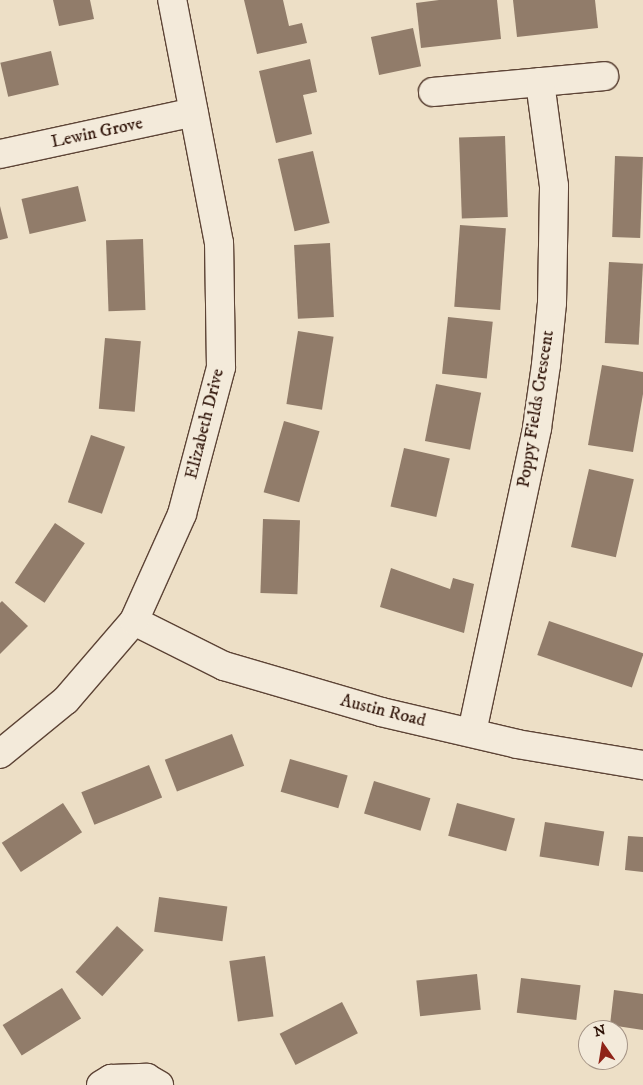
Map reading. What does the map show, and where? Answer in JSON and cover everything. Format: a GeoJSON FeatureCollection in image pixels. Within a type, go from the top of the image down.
{"type":"FeatureCollection","features":[{"type":"Feature","properties":{"kind":"street","name":"Elizabeth Drive"},"geometry":{"type":"LineString","coordinates":[[0,754],[66,700],[134,621],[182,514],[221,368],[219,243],[172,0]]}},
{"type":"Feature","properties":{"kind":"street"},"geometry":{"type":"LineString","coordinates":[[433,92],[604,76]]}},
{"type":"Feature","properties":{"kind":"street","name":"Poppy Fields Crescent"},"geometry":{"type":"LineString","coordinates":[[472,732],[537,428],[548,347],[552,303],[554,186],[540,82]]}},
{"type":"Feature","properties":{"kind":"street","name":"Lewin Grove"},"geometry":{"type":"LineString","coordinates":[[0,154],[194,112]]}},
{"type":"Feature","properties":{"kind":"street","name":"Austin Road"},"geometry":{"type":"LineString","coordinates":[[134,621],[224,666],[381,712],[517,744],[643,765]]}},
{"type":"Feature","properties":{"kind":"street"},"geometry":{"type":"LineString","coordinates":[[101,1085],[111,1079],[147,1078],[159,1085]]}},
{"type":"Feature","properties":{"kind":"building"},"geometry":{"type":"Polygon","coordinates":[[[53,0],[90,0],[94,19],[59,26],[53,0]]]}},
{"type":"Feature","properties":{"kind":"building"},"geometry":{"type":"Polygon","coordinates":[[[244,0],[283,0],[289,26],[302,23],[307,43],[257,54],[244,0]]]}},
{"type":"Feature","properties":{"kind":"building"},"geometry":{"type":"Polygon","coordinates":[[[439,0],[497,0],[501,39],[421,48],[416,3],[439,0]]]}},
{"type":"Feature","properties":{"kind":"building"},"geometry":{"type":"Polygon","coordinates":[[[513,0],[595,0],[598,28],[517,37],[513,0]]]}},
{"type":"Feature","properties":{"kind":"building"},"geometry":{"type":"Polygon","coordinates":[[[413,28],[421,66],[379,75],[371,37],[413,28]]]}},
{"type":"Feature","properties":{"kind":"building"},"geometry":{"type":"Polygon","coordinates":[[[51,51],[59,85],[8,97],[0,63],[51,51]]]}},
{"type":"Feature","properties":{"kind":"building"},"geometry":{"type":"Polygon","coordinates":[[[310,59],[317,92],[303,95],[312,134],[276,143],[259,71],[310,59]]]}},
{"type":"Feature","properties":{"kind":"building"},"geometry":{"type":"Polygon","coordinates":[[[505,136],[508,217],[462,219],[459,138],[505,136]]]}},
{"type":"Feature","properties":{"kind":"building"},"geometry":{"type":"Polygon","coordinates":[[[313,151],[330,223],[295,231],[278,159],[313,151]]]}},
{"type":"Feature","properties":{"kind":"building"},"geometry":{"type":"Polygon","coordinates":[[[615,156],[643,157],[640,238],[612,237],[615,156]]]}},
{"type":"Feature","properties":{"kind":"building"},"geometry":{"type":"Polygon","coordinates":[[[78,186],[86,221],[30,234],[21,199],[78,186]]]}},
{"type":"Feature","properties":{"kind":"building"},"geometry":{"type":"Polygon","coordinates":[[[0,206],[8,238],[0,240],[0,206]]]}},
{"type":"Feature","properties":{"kind":"building"},"geometry":{"type":"Polygon","coordinates":[[[460,225],[506,228],[500,310],[454,307],[460,225]]]}},
{"type":"Feature","properties":{"kind":"building"},"geometry":{"type":"Polygon","coordinates":[[[143,239],[145,310],[109,311],[106,240],[143,239]]]}},
{"type":"Feature","properties":{"kind":"building"},"geometry":{"type":"Polygon","coordinates":[[[330,243],[334,317],[298,319],[294,245],[330,243]]]}},
{"type":"Feature","properties":{"kind":"building"},"geometry":{"type":"Polygon","coordinates":[[[609,262],[643,264],[639,345],[605,343],[609,262]]]}},
{"type":"Feature","properties":{"kind":"building"},"geometry":{"type":"Polygon","coordinates":[[[448,317],[493,322],[487,378],[442,374],[448,317]]]}},
{"type":"Feature","properties":{"kind":"building"},"geometry":{"type":"Polygon","coordinates":[[[298,331],[334,337],[322,410],[286,404],[298,331]]]}},
{"type":"Feature","properties":{"kind":"building"},"geometry":{"type":"Polygon","coordinates":[[[105,338],[141,341],[135,412],[99,409],[105,338]]]}},
{"type":"Feature","properties":{"kind":"building"},"geometry":{"type":"Polygon","coordinates":[[[602,365],[643,372],[643,394],[633,452],[588,445],[602,365]]]}},
{"type":"Feature","properties":{"kind":"building"},"geometry":{"type":"Polygon","coordinates":[[[436,384],[481,393],[470,450],[425,441],[436,384]]]}},
{"type":"Feature","properties":{"kind":"building"},"geometry":{"type":"Polygon","coordinates":[[[284,421],[320,431],[299,502],[264,492],[284,421]]]}},
{"type":"Feature","properties":{"kind":"building"},"geometry":{"type":"Polygon","coordinates":[[[91,435],[125,447],[102,514],[68,502],[91,435]]]}},
{"type":"Feature","properties":{"kind":"building"},"geometry":{"type":"Polygon","coordinates":[[[404,448],[450,459],[436,517],[391,506],[404,448]]]}},
{"type":"Feature","properties":{"kind":"building"},"geometry":{"type":"Polygon","coordinates":[[[589,469],[634,479],[616,557],[571,547],[589,469]]]}},
{"type":"Feature","properties":{"kind":"building"},"geometry":{"type":"Polygon","coordinates":[[[263,519],[300,520],[297,594],[260,593],[263,519]]]}},
{"type":"Feature","properties":{"kind":"building"},"geometry":{"type":"Polygon","coordinates":[[[55,523],[85,543],[45,603],[15,583],[55,523]]]}},
{"type":"Feature","properties":{"kind":"building"},"geometry":{"type":"Polygon","coordinates":[[[391,568],[450,589],[453,578],[474,584],[464,633],[380,607],[391,568]]]}},
{"type":"Feature","properties":{"kind":"building"},"geometry":{"type":"Polygon","coordinates":[[[2,601],[28,626],[0,654],[0,603],[2,601]]]}},
{"type":"Feature","properties":{"kind":"building"},"geometry":{"type":"Polygon","coordinates":[[[549,621],[643,653],[632,688],[537,655],[549,621]]]}},
{"type":"Feature","properties":{"kind":"building"},"geometry":{"type":"Polygon","coordinates":[[[232,734],[244,766],[177,792],[165,760],[232,734]]]}},
{"type":"Feature","properties":{"kind":"building"},"geometry":{"type":"Polygon","coordinates":[[[290,759],[348,776],[338,808],[281,792],[290,759]]]}},
{"type":"Feature","properties":{"kind":"building"},"geometry":{"type":"Polygon","coordinates":[[[149,765],[162,797],[94,825],[81,792],[149,765]]]}},
{"type":"Feature","properties":{"kind":"building"},"geometry":{"type":"Polygon","coordinates":[[[374,781],[430,798],[420,831],[364,814],[374,781]]]}},
{"type":"Feature","properties":{"kind":"building"},"geometry":{"type":"Polygon","coordinates":[[[63,803],[82,832],[21,872],[2,843],[63,803]]]}},
{"type":"Feature","properties":{"kind":"building"},"geometry":{"type":"Polygon","coordinates":[[[457,803],[515,819],[506,851],[448,836],[457,803]]]}},
{"type":"Feature","properties":{"kind":"building"},"geometry":{"type":"Polygon","coordinates":[[[545,822],[604,831],[599,866],[540,857],[545,822]]]}},
{"type":"Feature","properties":{"kind":"building"},"geometry":{"type":"Polygon","coordinates":[[[628,836],[643,837],[643,872],[625,870],[628,836]]]}},
{"type":"Feature","properties":{"kind":"building"},"geometry":{"type":"Polygon","coordinates":[[[159,897],[227,907],[222,941],[154,932],[159,897]]]}},
{"type":"Feature","properties":{"kind":"building"},"geometry":{"type":"Polygon","coordinates":[[[117,926],[144,950],[102,996],[76,972],[117,926]]]}},
{"type":"Feature","properties":{"kind":"building"},"geometry":{"type":"Polygon","coordinates":[[[265,956],[273,1016],[238,1021],[229,961],[265,956]]]}},
{"type":"Feature","properties":{"kind":"building"},"geometry":{"type":"Polygon","coordinates":[[[477,974],[481,1010],[420,1016],[416,980],[477,974]]]}},
{"type":"Feature","properties":{"kind":"building"},"geometry":{"type":"Polygon","coordinates":[[[521,978],[581,985],[576,1020],[517,1013],[521,978]]]}},
{"type":"Feature","properties":{"kind":"building"},"geometry":{"type":"Polygon","coordinates":[[[62,988],[81,1019],[22,1056],[3,1025],[62,988]]]}},
{"type":"Feature","properties":{"kind":"building"},"geometry":{"type":"Polygon","coordinates":[[[614,990],[643,994],[643,1030],[628,1028],[628,1020],[611,1020],[614,990]]]}},
{"type":"Feature","properties":{"kind":"building"},"geometry":{"type":"Polygon","coordinates":[[[342,1002],[358,1033],[296,1065],[280,1034],[342,1002]]]}}]}
